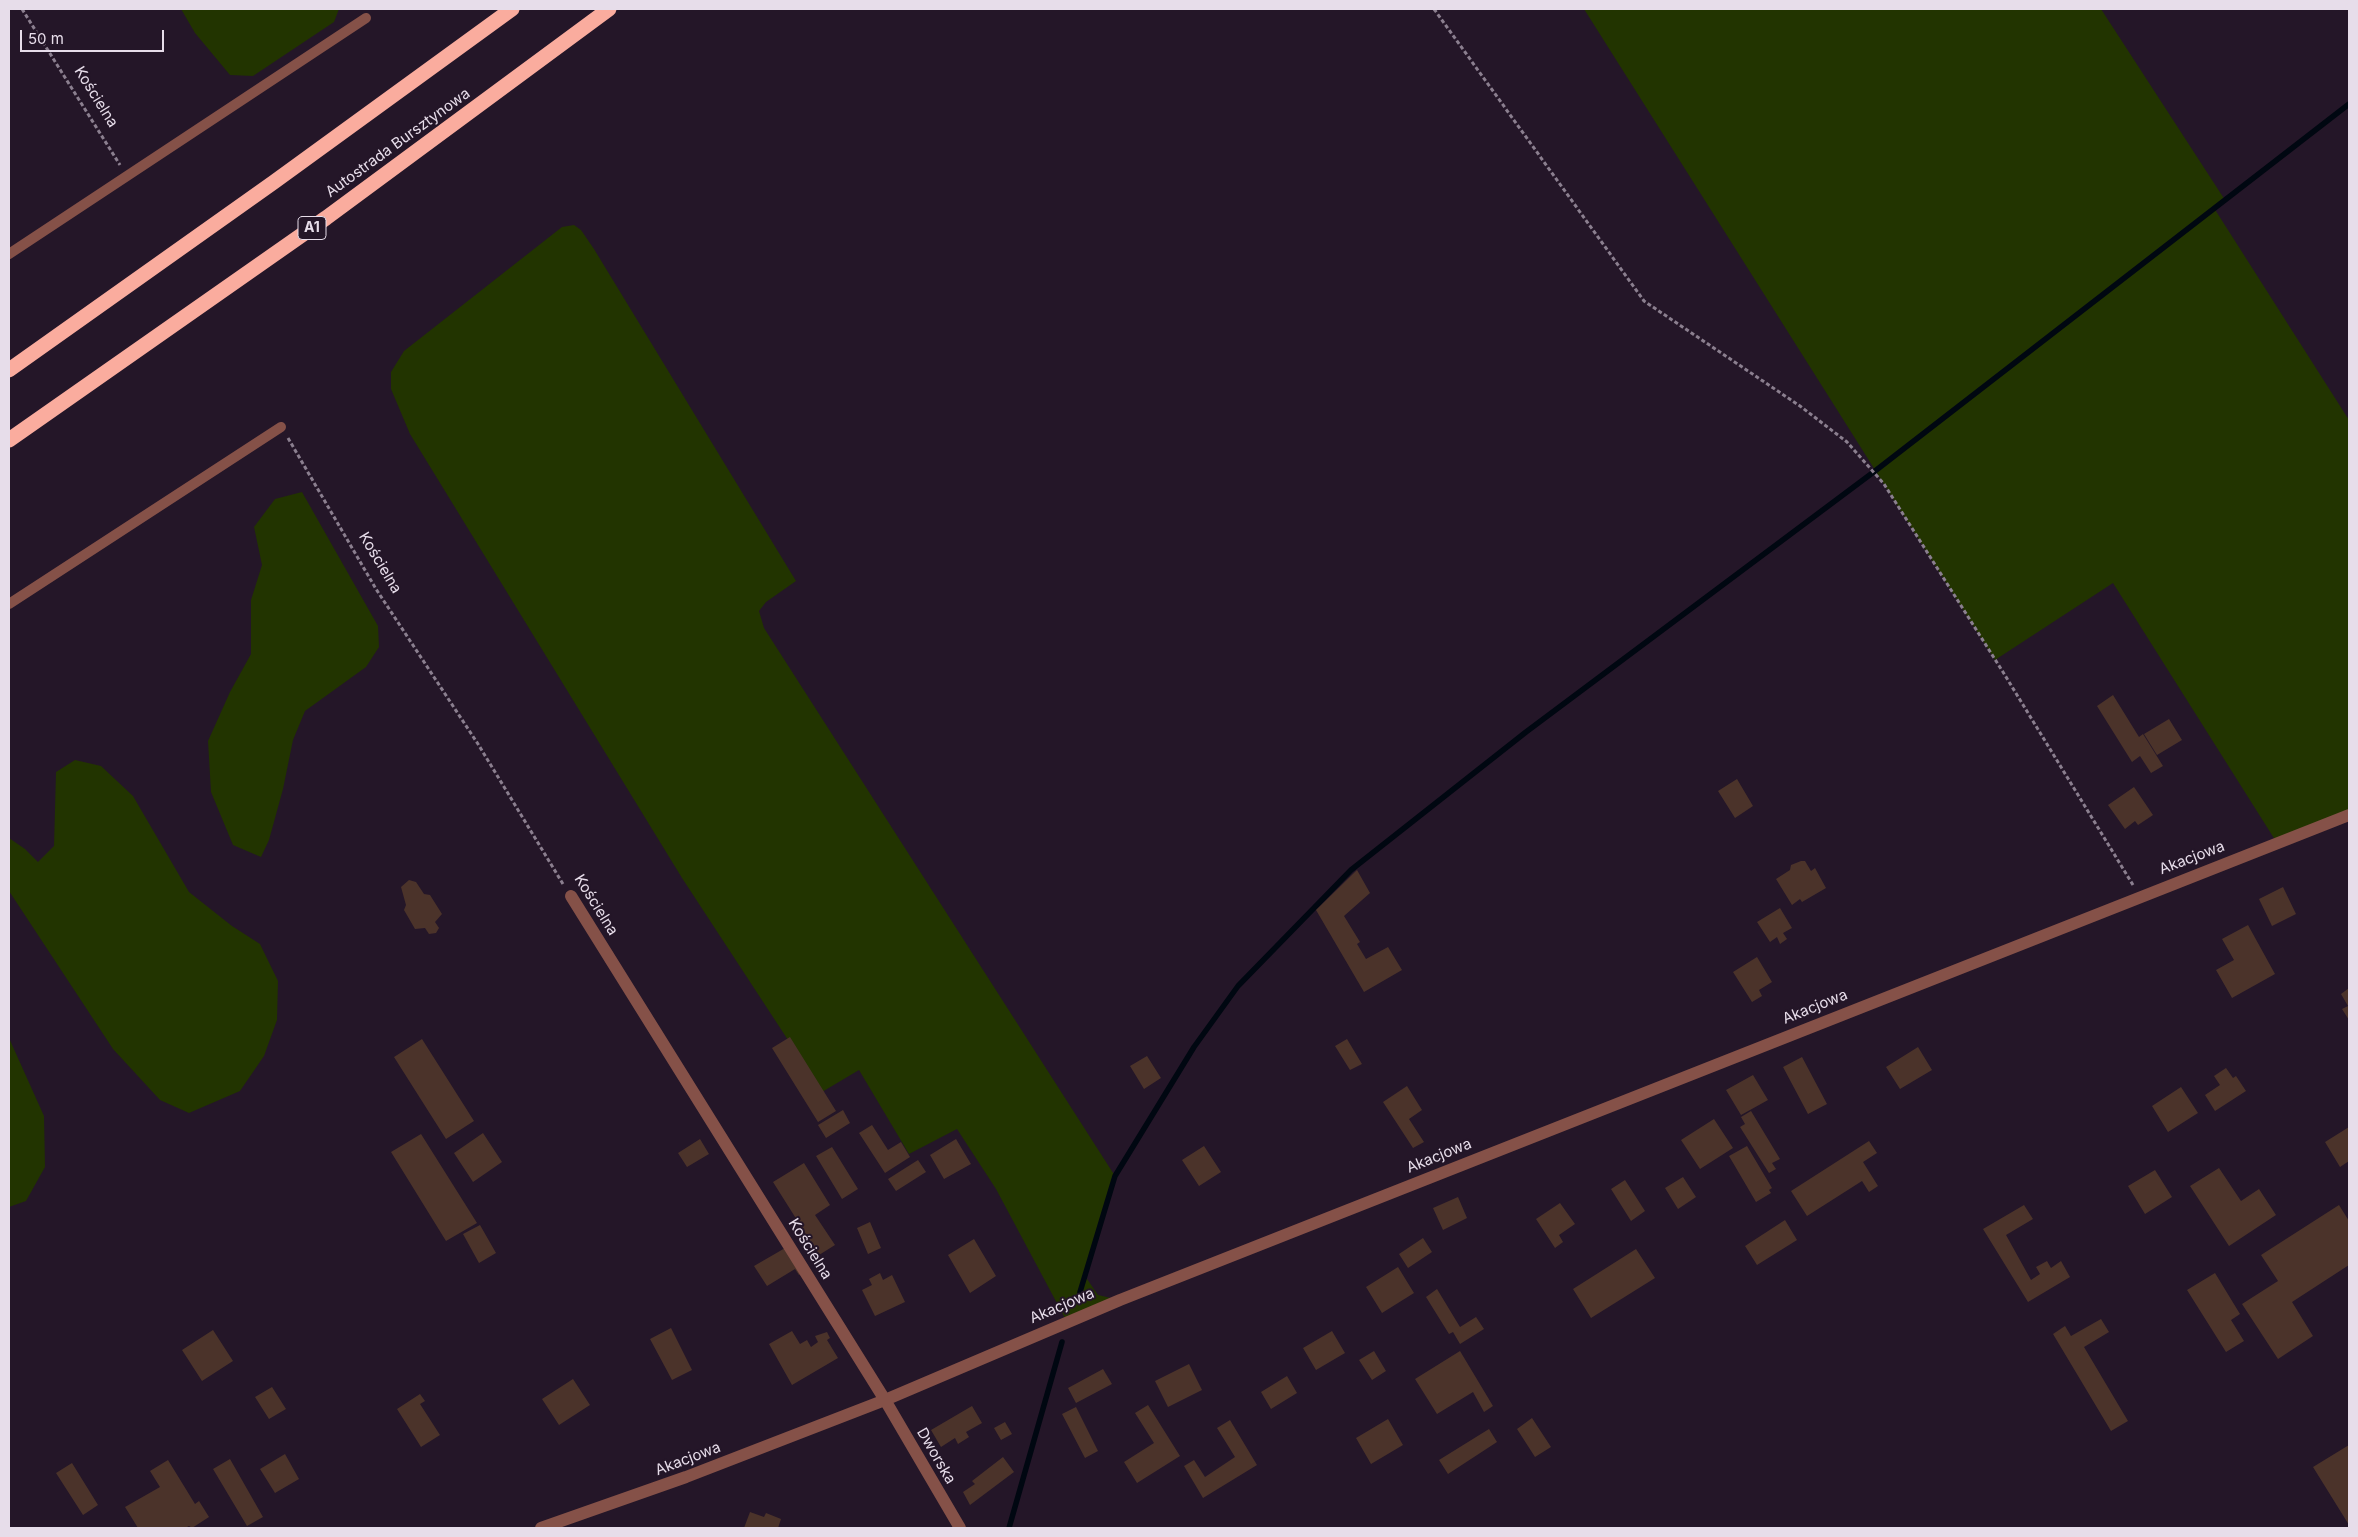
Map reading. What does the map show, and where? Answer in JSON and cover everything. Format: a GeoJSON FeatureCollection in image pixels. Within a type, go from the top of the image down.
{"type":"FeatureCollection","features":[{"type":"Feature","properties":{"kind":"highway"},"geometry":{"type":"LineString","coordinates":[[9,370],[274,182],[512,9]]}},
{"type":"Feature","properties":{"kind":"highway","name":"Autostrada Bursztynowa"},"geometry":{"type":"LineString","coordinates":[[9,440],[326,218],[609,9]]}},
{"type":"Feature","properties":{"kind":"street","name":"Akacjowa"},"geometry":{"type":"LineString","coordinates":[[541,1528],[686,1477],[885,1400],[1120,1300],[2139,896],[2349,815]]}},
{"type":"Feature","properties":{"kind":"street","name":"Kościelna"},"geometry":{"type":"LineString","coordinates":[[571,896],[885,1400]]}},
{"type":"Feature","properties":{"kind":"street","name":"Dworska"},"geometry":{"type":"LineString","coordinates":[[885,1400],[960,1528]]}},
{"type":"Feature","properties":{"kind":"lane"},"geometry":{"type":"LineString","coordinates":[[9,254],[366,18]]}},
{"type":"Feature","properties":{"kind":"lane"},"geometry":{"type":"LineString","coordinates":[[9,604],[281,427]]}},
{"type":"Feature","properties":{"kind":"path","name":"Kościelna"},"geometry":{"type":"LineString","coordinates":[[22,9],[128,176]]}},
{"type":"Feature","properties":{"kind":"path"},"geometry":{"type":"LineString","coordinates":[[1434,9],[1644,301],[1800,406],[1847,442],[1884,484],[2003,672],[2139,896]]}},
{"type":"Feature","properties":{"kind":"path","name":"Kościelna"},"geometry":{"type":"LineString","coordinates":[[281,427],[376,588],[478,744],[571,896]]}},
{"type":"Feature","properties":{"kind":"green space"},"geometry":{"type":"Polygon","coordinates":[[[181,9],[339,9],[334,22],[253,76],[230,75],[195,33],[181,9]]]}},
{"type":"Feature","properties":{"kind":"green space"},"geometry":{"type":"Polygon","coordinates":[[[1584,9],[2101,9],[2225,200],[2214,208],[2349,420],[2349,815],[2277,843],[2113,583],[1995,660],[1584,9]]]}},
{"type":"Feature","properties":{"kind":"green space"},"geometry":{"type":"Polygon","coordinates":[[[574,225],[581,230],[594,249],[796,581],[766,602],[759,611],[764,628],[1115,1176],[1085,1276],[1098,1295],[1120,1300],[1067,1322],[996,1189],[957,1129],[909,1154],[859,1070],[822,1092],[682,878],[410,434],[391,389],[391,372],[404,351],[562,227],[574,225]]]}},
{"type":"Feature","properties":{"kind":"green space"},"geometry":{"type":"Polygon","coordinates":[[[302,492],[378,626],[379,647],[366,667],[305,711],[293,740],[283,789],[269,840],[261,857],[233,845],[211,792],[208,741],[230,692],[251,654],[251,600],[262,565],[254,527],[275,499],[302,492]]]}},
{"type":"Feature","properties":{"kind":"green space"},"geometry":{"type":"Polygon","coordinates":[[[75,760],[101,766],[133,796],[189,892],[232,926],[260,944],[278,981],[277,1020],[264,1056],[240,1091],[189,1113],[160,1100],[113,1049],[9,891],[9,838],[25,849],[38,862],[54,846],[56,772],[75,760]]]}},
{"type":"Feature","properties":{"kind":"green space"},"geometry":{"type":"Polygon","coordinates":[[[9,1038],[44,1116],[45,1167],[26,1201],[9,1207],[9,1038]]]}},
{"type":"Feature","properties":{"kind":"building"},"geometry":{"type":"Polygon","coordinates":[[[2113,695],[2139,737],[2143,734],[2163,766],[2151,773],[2140,756],[2132,762],[2097,706],[2113,695]]]}},
{"type":"Feature","properties":{"kind":"building"},"geometry":{"type":"Polygon","coordinates":[[[2169,719],[2182,740],[2157,755],[2144,734],[2169,719]]]}},
{"type":"Feature","properties":{"kind":"building"},"geometry":{"type":"Polygon","coordinates":[[[1737,779],[1753,806],[1735,818],[1718,791],[1737,779]]]}},
{"type":"Feature","properties":{"kind":"building"},"geometry":{"type":"Polygon","coordinates":[[[2134,787],[2153,815],[2138,825],[2135,821],[2125,829],[2108,805],[2134,787]]]}},
{"type":"Feature","properties":{"kind":"building"},"geometry":{"type":"Polygon","coordinates":[[[1805,861],[1811,871],[1815,868],[1826,888],[1802,902],[1800,899],[1792,905],[1776,879],[1790,870],[1791,865],[1805,861]]]}},
{"type":"Feature","properties":{"kind":"building"},"geometry":{"type":"Polygon","coordinates":[[[1357,870],[1370,893],[1344,916],[1360,942],[1357,944],[1366,959],[1388,947],[1402,970],[1364,992],[1316,910],[1357,870]]]}},
{"type":"Feature","properties":{"kind":"building"},"geometry":{"type":"Polygon","coordinates":[[[409,880],[416,882],[424,894],[430,895],[442,914],[435,922],[439,928],[436,933],[429,934],[425,928],[415,929],[404,910],[406,905],[401,887],[409,880]]]}},
{"type":"Feature","properties":{"kind":"building"},"geometry":{"type":"Polygon","coordinates":[[[2283,887],[2296,914],[2272,926],[2259,899],[2283,887]]]}},
{"type":"Feature","properties":{"kind":"building"},"geometry":{"type":"Polygon","coordinates":[[[1780,908],[1792,928],[1783,933],[1787,939],[1780,944],[1777,937],[1770,942],[1757,922],[1780,908]]]}},
{"type":"Feature","properties":{"kind":"building"},"geometry":{"type":"Polygon","coordinates":[[[2248,925],[2275,974],[2232,998],[2216,970],[2234,960],[2222,939],[2248,925]]]}},
{"type":"Feature","properties":{"kind":"building"},"geometry":{"type":"Polygon","coordinates":[[[1757,957],[1772,982],[1759,990],[1762,996],[1752,1002],[1733,972],[1757,957]]]}},
{"type":"Feature","properties":{"kind":"building"},"geometry":{"type":"Polygon","coordinates":[[[2349,988],[2349,1020],[2342,1009],[2348,1006],[2341,994],[2349,988]]]}},
{"type":"Feature","properties":{"kind":"building"},"geometry":{"type":"Polygon","coordinates":[[[790,1037],[836,1111],[818,1122],[772,1048],[790,1037]]]}},
{"type":"Feature","properties":{"kind":"building"},"geometry":{"type":"Polygon","coordinates":[[[422,1039],[474,1121],[446,1139],[394,1057],[422,1039]]]}},
{"type":"Feature","properties":{"kind":"building"},"geometry":{"type":"Polygon","coordinates":[[[1347,1039],[1362,1064],[1350,1070],[1335,1046],[1347,1039]]]}},
{"type":"Feature","properties":{"kind":"building"},"geometry":{"type":"Polygon","coordinates":[[[1918,1047],[1932,1070],[1900,1089],[1886,1067],[1918,1047]]]}},
{"type":"Feature","properties":{"kind":"building"},"geometry":{"type":"Polygon","coordinates":[[[1147,1056],[1161,1078],[1144,1089],[1130,1066],[1147,1056]]]}},
{"type":"Feature","properties":{"kind":"building"},"geometry":{"type":"Polygon","coordinates":[[[1802,1057],[1827,1104],[1808,1114],[1783,1067],[1802,1057]]]}},
{"type":"Feature","properties":{"kind":"building"},"geometry":{"type":"Polygon","coordinates":[[[2226,1068],[2233,1078],[2236,1076],[2246,1091],[2215,1111],[2205,1095],[2220,1085],[2214,1076],[2226,1068]]]}},
{"type":"Feature","properties":{"kind":"building"},"geometry":{"type":"Polygon","coordinates":[[[1753,1075],[1768,1100],[1741,1115],[1726,1090],[1753,1075]]]}},
{"type":"Feature","properties":{"kind":"building"},"geometry":{"type":"Polygon","coordinates":[[[1407,1086],[1422,1110],[1409,1119],[1424,1142],[1413,1148],[1383,1102],[1407,1086]]]}},
{"type":"Feature","properties":{"kind":"building"},"geometry":{"type":"Polygon","coordinates":[[[2181,1087],[2198,1113],[2168,1132],[2152,1106],[2181,1087]]]}},
{"type":"Feature","properties":{"kind":"building"},"geometry":{"type":"Polygon","coordinates":[[[843,1110],[850,1123],[826,1138],[818,1125],[843,1110]]]}},
{"type":"Feature","properties":{"kind":"building"},"geometry":{"type":"Polygon","coordinates":[[[1751,1111],[1780,1159],[1772,1163],[1776,1169],[1769,1173],[1740,1127],[1745,1124],[1741,1117],[1751,1111]]]}},
{"type":"Feature","properties":{"kind":"building"},"geometry":{"type":"Polygon","coordinates":[[[1714,1119],[1733,1148],[1700,1169],[1681,1140],[1714,1119]]]}},
{"type":"Feature","properties":{"kind":"building"},"geometry":{"type":"Polygon","coordinates":[[[872,1125],[888,1150],[901,1142],[910,1157],[885,1173],[859,1133],[872,1125]]]}},
{"type":"Feature","properties":{"kind":"building"},"geometry":{"type":"Polygon","coordinates":[[[2349,1127],[2349,1161],[2340,1167],[2325,1142],[2349,1127]]]}},
{"type":"Feature","properties":{"kind":"building"},"geometry":{"type":"Polygon","coordinates":[[[483,1133],[502,1162],[473,1182],[454,1153],[483,1133]]]}},
{"type":"Feature","properties":{"kind":"building"},"geometry":{"type":"Polygon","coordinates":[[[421,1134],[477,1223],[446,1241],[391,1152],[421,1134]]]}},
{"type":"Feature","properties":{"kind":"building"},"geometry":{"type":"Polygon","coordinates":[[[700,1139],[709,1154],[687,1167],[678,1153],[700,1139]]]}},
{"type":"Feature","properties":{"kind":"building"},"geometry":{"type":"Polygon","coordinates":[[[956,1139],[971,1164],[944,1179],[930,1155],[956,1139]]]}},
{"type":"Feature","properties":{"kind":"building"},"geometry":{"type":"Polygon","coordinates":[[[1869,1141],[1877,1153],[1863,1162],[1878,1186],[1869,1192],[1862,1181],[1807,1216],[1791,1191],[1869,1141]]]}},
{"type":"Feature","properties":{"kind":"building"},"geometry":{"type":"Polygon","coordinates":[[[1204,1146],[1221,1172],[1199,1186],[1182,1160],[1204,1146]]]}},
{"type":"Feature","properties":{"kind":"building"},"geometry":{"type":"Polygon","coordinates":[[[1747,1146],[1772,1188],[1769,1190],[1771,1193],[1756,1202],[1729,1156],[1747,1146]]]}},
{"type":"Feature","properties":{"kind":"building"},"geometry":{"type":"Polygon","coordinates":[[[832,1147],[858,1189],[842,1199],[816,1156],[832,1147]]]}},
{"type":"Feature","properties":{"kind":"building"},"geometry":{"type":"Polygon","coordinates":[[[918,1160],[926,1172],[896,1191],[888,1179],[918,1160]]]}},
{"type":"Feature","properties":{"kind":"building"},"geometry":{"type":"Polygon","coordinates":[[[804,1163],[830,1205],[815,1215],[835,1245],[819,1255],[773,1182],[804,1163]]]}},
{"type":"Feature","properties":{"kind":"building"},"geometry":{"type":"Polygon","coordinates":[[[2219,1168],[2241,1201],[2259,1189],[2276,1215],[2229,1246],[2190,1186],[2219,1168]]]}},
{"type":"Feature","properties":{"kind":"building"},"geometry":{"type":"Polygon","coordinates":[[[2155,1170],[2172,1197],[2145,1214],[2128,1186],[2155,1170]]]}},
{"type":"Feature","properties":{"kind":"building"},"geometry":{"type":"Polygon","coordinates":[[[1683,1177],[1696,1197],[1678,1209],[1665,1188],[1683,1177]]]}},
{"type":"Feature","properties":{"kind":"building"},"geometry":{"type":"Polygon","coordinates":[[[1625,1180],[1645,1211],[1631,1221],[1611,1189],[1625,1180]]]}},
{"type":"Feature","properties":{"kind":"building"},"geometry":{"type":"Polygon","coordinates":[[[1458,1197],[1467,1218],[1443,1230],[1433,1208],[1458,1197]]]}},
{"type":"Feature","properties":{"kind":"building"},"geometry":{"type":"Polygon","coordinates":[[[1560,1203],[1575,1224],[1559,1235],[1563,1242],[1555,1248],[1536,1219],[1560,1203]]]}},
{"type":"Feature","properties":{"kind":"building"},"geometry":{"type":"Polygon","coordinates":[[[2024,1205],[2033,1219],[2006,1235],[2031,1280],[2040,1274],[2036,1267],[2047,1261],[2051,1268],[2061,1261],[2070,1277],[2028,1302],[1983,1229],[2024,1205]]]}},
{"type":"Feature","properties":{"kind":"building"},"geometry":{"type":"Polygon","coordinates":[[[2339,1205],[2349,1221],[2349,1265],[2292,1302],[2313,1336],[2278,1359],[2242,1304],[2278,1281],[2261,1255],[2339,1205]]]}},
{"type":"Feature","properties":{"kind":"building"},"geometry":{"type":"Polygon","coordinates":[[[1785,1220],[1797,1240],[1757,1265],[1745,1246],[1785,1220]]]}},
{"type":"Feature","properties":{"kind":"building"},"geometry":{"type":"Polygon","coordinates":[[[870,1222],[881,1248],[868,1254],[857,1228],[870,1222]]]}},
{"type":"Feature","properties":{"kind":"building"},"geometry":{"type":"Polygon","coordinates":[[[480,1225],[496,1253],[479,1263],[463,1234],[480,1225]]]}},
{"type":"Feature","properties":{"kind":"building"},"geometry":{"type":"Polygon","coordinates":[[[1423,1238],[1432,1252],[1408,1268],[1399,1254],[1423,1238]]]}},
{"type":"Feature","properties":{"kind":"building"},"geometry":{"type":"Polygon","coordinates":[[[974,1239],[996,1276],[970,1293],[948,1255],[974,1239]]]}},
{"type":"Feature","properties":{"kind":"building"},"geometry":{"type":"Polygon","coordinates":[[[792,1244],[807,1270],[799,1275],[795,1269],[767,1286],[754,1266],[792,1244]]]}},
{"type":"Feature","properties":{"kind":"building"},"geometry":{"type":"Polygon","coordinates":[[[1636,1249],[1655,1278],[1591,1318],[1573,1289],[1636,1249]]]}},
{"type":"Feature","properties":{"kind":"building"},"geometry":{"type":"Polygon","coordinates":[[[1398,1267],[1414,1293],[1382,1313],[1366,1287],[1398,1267]]]}},
{"type":"Feature","properties":{"kind":"building"},"geometry":{"type":"Polygon","coordinates":[[[880,1273],[883,1280],[892,1275],[905,1302],[875,1316],[862,1290],[872,1285],[869,1279],[880,1273]]]}},
{"type":"Feature","properties":{"kind":"building"},"geometry":{"type":"Polygon","coordinates":[[[2215,1273],[2240,1314],[2231,1320],[2244,1341],[2226,1352],[2187,1290],[2215,1273]]]}},
{"type":"Feature","properties":{"kind":"building"},"geometry":{"type":"Polygon","coordinates":[[[1437,1289],[1460,1327],[1476,1317],[1484,1329],[1460,1344],[1453,1332],[1449,1334],[1426,1297],[1437,1289]]]}},
{"type":"Feature","properties":{"kind":"building"},"geometry":{"type":"Polygon","coordinates":[[[2101,1319],[2109,1332],[2084,1347],[2128,1421],[2111,1431],[2053,1334],[2065,1326],[2071,1336],[2101,1319]]]}},
{"type":"Feature","properties":{"kind":"building"},"geometry":{"type":"Polygon","coordinates":[[[671,1328],[692,1370],[672,1380],[650,1339],[671,1328]]]}},
{"type":"Feature","properties":{"kind":"building"},"geometry":{"type":"Polygon","coordinates":[[[213,1330],[233,1361],[202,1381],[182,1350],[213,1330]]]}},
{"type":"Feature","properties":{"kind":"building"},"geometry":{"type":"Polygon","coordinates":[[[792,1331],[800,1344],[807,1340],[811,1347],[818,1342],[815,1336],[827,1332],[830,1338],[827,1340],[838,1358],[792,1385],[769,1344],[792,1331]]]}},
{"type":"Feature","properties":{"kind":"building"},"geometry":{"type":"Polygon","coordinates":[[[1332,1331],[1345,1353],[1316,1370],[1303,1348],[1332,1331]]]}},
{"type":"Feature","properties":{"kind":"building"},"geometry":{"type":"Polygon","coordinates":[[[1374,1351],[1386,1371],[1372,1380],[1359,1360],[1374,1351]]]}},
{"type":"Feature","properties":{"kind":"building"},"geometry":{"type":"Polygon","coordinates":[[[1460,1351],[1493,1406],[1484,1412],[1473,1392],[1437,1414],[1415,1379],[1460,1351]]]}},
{"type":"Feature","properties":{"kind":"building"},"geometry":{"type":"Polygon","coordinates":[[[1189,1364],[1202,1390],[1168,1407],[1155,1381],[1189,1364]]]}},
{"type":"Feature","properties":{"kind":"building"},"geometry":{"type":"Polygon","coordinates":[[[1103,1369],[1112,1384],[1076,1403],[1068,1388],[1103,1369]]]}},
{"type":"Feature","properties":{"kind":"building"},"geometry":{"type":"Polygon","coordinates":[[[1287,1376],[1297,1393],[1271,1409],[1261,1392],[1287,1376]]]}},
{"type":"Feature","properties":{"kind":"building"},"geometry":{"type":"Polygon","coordinates":[[[573,1379],[590,1405],[559,1425],[542,1399],[573,1379]]]}},
{"type":"Feature","properties":{"kind":"building"},"geometry":{"type":"Polygon","coordinates":[[[272,1387],[286,1409],[269,1419],[255,1397],[272,1387]]]}},
{"type":"Feature","properties":{"kind":"building"},"geometry":{"type":"Polygon","coordinates":[[[420,1394],[425,1401],[420,1404],[440,1435],[421,1447],[397,1409],[420,1394]]]}},
{"type":"Feature","properties":{"kind":"building"},"geometry":{"type":"Polygon","coordinates":[[[1148,1405],[1180,1456],[1137,1483],[1124,1462],[1154,1443],[1135,1413],[1148,1405]]]}},
{"type":"Feature","properties":{"kind":"building"},"geometry":{"type":"Polygon","coordinates":[[[972,1406],[982,1423],[966,1432],[969,1437],[958,1444],[955,1438],[941,1447],[931,1430],[972,1406]]]}},
{"type":"Feature","properties":{"kind":"building"},"geometry":{"type":"Polygon","coordinates":[[[1076,1407],[1098,1451],[1085,1458],[1062,1414],[1076,1407]]]}},
{"type":"Feature","properties":{"kind":"building"},"geometry":{"type":"Polygon","coordinates":[[[1532,1418],[1551,1447],[1535,1457],[1517,1429],[1532,1418]]]}},
{"type":"Feature","properties":{"kind":"building"},"geometry":{"type":"Polygon","coordinates":[[[1388,1419],[1403,1445],[1371,1464],[1356,1438],[1388,1419]]]}},
{"type":"Feature","properties":{"kind":"building"},"geometry":{"type":"Polygon","coordinates":[[[1230,1420],[1257,1465],[1203,1498],[1184,1466],[1194,1460],[1205,1477],[1235,1457],[1217,1428],[1230,1420]]]}},
{"type":"Feature","properties":{"kind":"building"},"geometry":{"type":"Polygon","coordinates":[[[1005,1422],[1012,1434],[1001,1440],[994,1428],[1005,1422]]]}},
{"type":"Feature","properties":{"kind":"building"},"geometry":{"type":"Polygon","coordinates":[[[1489,1429],[1497,1442],[1448,1474],[1439,1460],[1489,1429]]]}},
{"type":"Feature","properties":{"kind":"building"},"geometry":{"type":"Polygon","coordinates":[[[2349,1445],[2349,1525],[2313,1467],[2349,1445]]]}},
{"type":"Feature","properties":{"kind":"building"},"geometry":{"type":"Polygon","coordinates":[[[285,1454],[299,1479],[275,1493],[260,1469],[285,1454]]]}},
{"type":"Feature","properties":{"kind":"building"},"geometry":{"type":"Polygon","coordinates":[[[1003,1457],[1014,1472],[970,1505],[963,1492],[975,1484],[972,1481],[1003,1457]]]}},
{"type":"Feature","properties":{"kind":"building"},"geometry":{"type":"Polygon","coordinates":[[[230,1459],[263,1517],[247,1526],[213,1469],[230,1459]]]}},
{"type":"Feature","properties":{"kind":"building"},"geometry":{"type":"Polygon","coordinates":[[[168,1460],[195,1504],[199,1501],[209,1517],[192,1528],[189,1526],[185,1528],[138,1528],[125,1507],[160,1487],[150,1471],[168,1460]]]}},
{"type":"Feature","properties":{"kind":"building"},"geometry":{"type":"Polygon","coordinates":[[[72,1463],[98,1505],[83,1515],[56,1473],[72,1463]]]}},
{"type":"Feature","properties":{"kind":"building"},"geometry":{"type":"Polygon","coordinates":[[[750,1512],[764,1517],[766,1513],[781,1519],[778,1528],[744,1528],[750,1512]]]}},
{"type":"Feature","properties":{"kind":"waterway"},"geometry":{"type":"LineString","coordinates":[[1080,1292],[1115,1176],[1194,1047],[1238,986],[1351,870],[1526,732],[1875,471],[2349,104]]}},
{"type":"Feature","properties":{"kind":"waterway"},"geometry":{"type":"LineString","coordinates":[[1009,1528],[1062,1342]]}}]}
